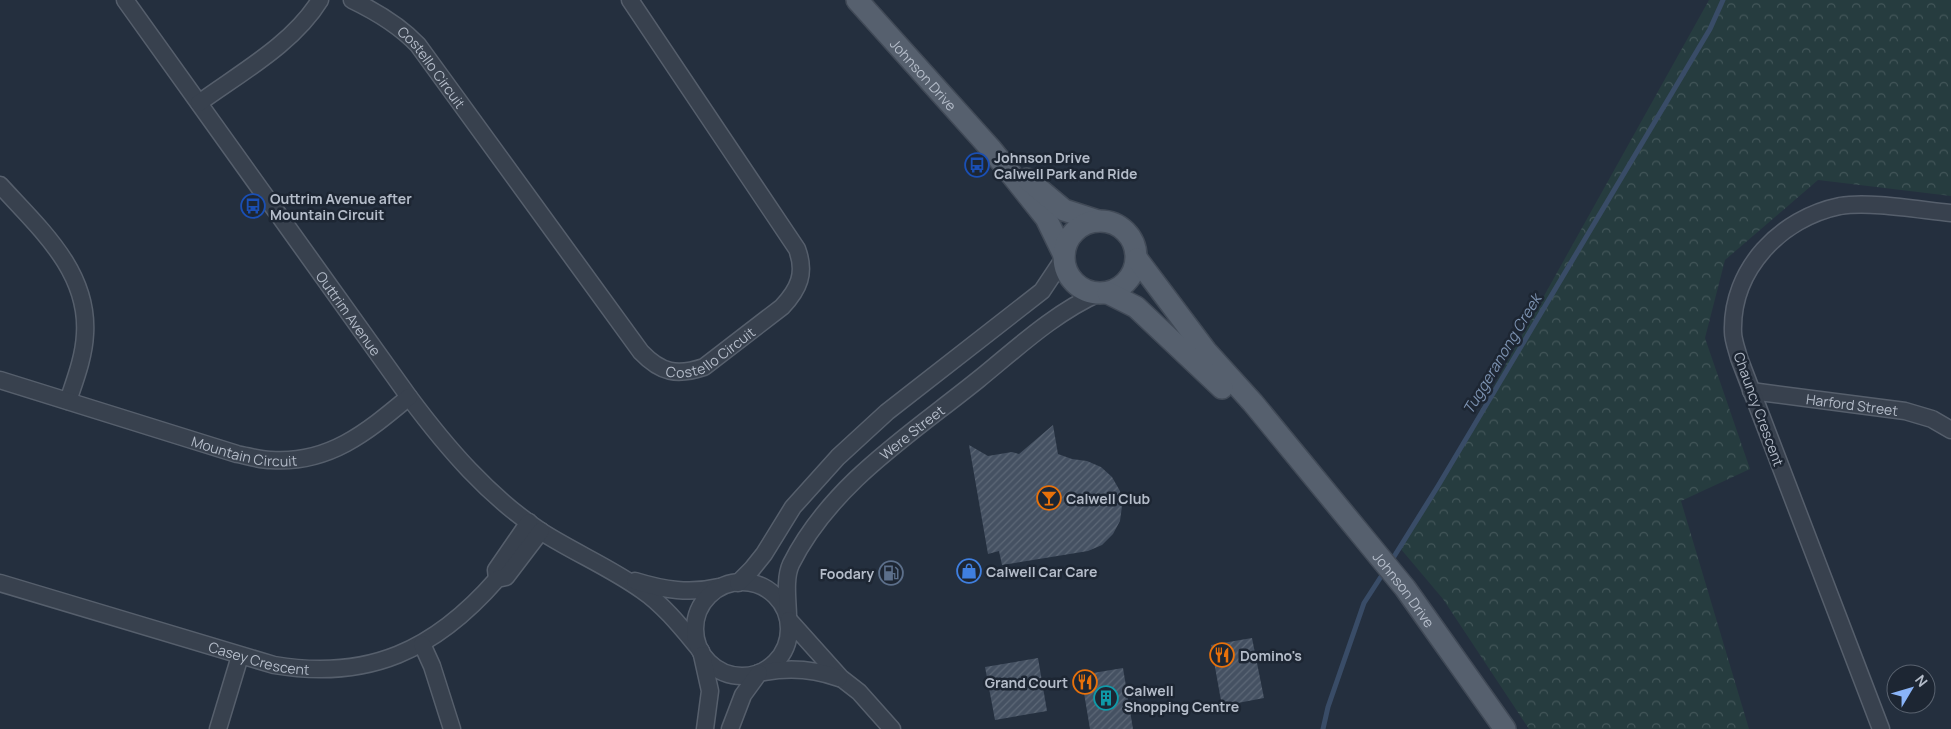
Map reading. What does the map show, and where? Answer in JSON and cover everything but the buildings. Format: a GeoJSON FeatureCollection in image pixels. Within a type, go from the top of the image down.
{"type":"FeatureCollection","features":[{"type":"Feature","properties":{"kind":"main road","name":"Johnson Drive"},"geometry":{"type":"LineString","coordinates":[[857,0],[991,148],[1046,218],[1064,256]]}},
{"type":"Feature","properties":{"kind":"main road","name":"Johnson Drive"},"geometry":{"type":"LineString","coordinates":[[991,148],[1064,210],[1098,221]]}},
{"type":"Feature","properties":{"kind":"main road"},"geometry":{"type":"LineString","coordinates":[[1098,221],[1114,223],[1129,234],[1134,242],[1137,259],[1130,277],[1124,284],[1103,293],[1080,287],[1072,280],[1067,271],[1064,256],[1067,241],[1072,234],[1087,223],[1098,221]]}},
{"type":"Feature","properties":{"kind":"main road","name":"Johnson Drive"},"geometry":{"type":"LineString","coordinates":[[1137,259],[1206,352],[1253,403],[1405,588],[1506,729]]}},
{"type":"Feature","properties":{"kind":"main road","name":"Johnson Drive"},"geometry":{"type":"LineString","coordinates":[[1103,293],[1136,308],[1296,456]]}},
{"type":"Feature","properties":{"kind":"street","name":"Outtrim Avenue"},"geometry":{"type":"LineString","coordinates":[[125,0],[409,397],[439,438],[459,461],[503,503],[535,527],[581,556],[621,576],[646,592],[684,630],[701,652]]}},
{"type":"Feature","properties":{"kind":"street"},"geometry":{"type":"LineString","coordinates":[[199,103],[290,37],[312,14],[320,0]]}},
{"type":"Feature","properties":{"kind":"street","name":"Costello Circuit"},"geometry":{"type":"LineString","coordinates":[[352,0],[383,15],[418,45],[641,352],[652,363],[666,370],[689,372],[704,367],[782,307],[794,295],[802,272],[800,256],[797,248],[630,0]]}},
{"type":"Feature","properties":{"kind":"street"},"geometry":{"type":"LineString","coordinates":[[0,184],[54,246],[70,268],[81,294],[85,336],[80,363],[68,401]]}},
{"type":"Feature","properties":{"kind":"street","name":"Chauncy Crescent"},"geometry":{"type":"LineString","coordinates":[[1880,729],[1739,358],[1733,334],[1734,308],[1737,295],[1749,269],[1766,246],[1789,227],[1815,214],[1842,206],[1869,205],[1951,213]]}},
{"type":"Feature","properties":{"kind":"street"},"geometry":{"type":"LineString","coordinates":[[705,729],[710,691],[695,631],[700,610],[709,596],[730,585],[752,569],[764,554],[793,507],[838,457],[887,412],[1042,291],[1064,256]]}},
{"type":"Feature","properties":{"kind":"street","name":"Were Street"},"geometry":{"type":"LineString","coordinates":[[788,619],[790,566],[813,529],[864,471],[1031,337],[1077,303],[1103,293]]}},
{"type":"Feature","properties":{"kind":"street","name":"Mountain Circuit"},"geometry":{"type":"LineString","coordinates":[[0,380],[237,454],[285,461],[316,456],[347,445],[374,427],[409,397]]}},
{"type":"Feature","properties":{"kind":"street","name":"Harford Street"},"geometry":{"type":"LineString","coordinates":[[1751,390],[1905,411],[1932,419],[1951,430]]}},
{"type":"Feature","properties":{"kind":"street","name":"Casey Crescent"},"geometry":{"type":"LineString","coordinates":[[0,583],[240,656],[293,669],[331,670],[350,668],[387,659],[422,644],[459,619],[497,579],[506,577],[535,527]]}},
{"type":"Feature","properties":{"kind":"street","name":"Outtrim Avenue"},"geometry":{"type":"LineString","coordinates":[[621,576],[649,585],[678,591],[701,591],[730,585]]}},
{"type":"Feature","properties":{"kind":"street"},"geometry":{"type":"LineString","coordinates":[[730,585],[755,584],[773,594],[780,601],[788,619],[790,631],[784,651],[775,663],[761,673],[743,695],[730,729]]}},
{"type":"Feature","properties":{"kind":"street"},"geometry":{"type":"LineString","coordinates":[[788,619],[892,729]]}},
{"type":"Feature","properties":{"kind":"street"},"geometry":{"type":"LineString","coordinates":[[422,644],[432,666],[452,729]]}},
{"type":"Feature","properties":{"kind":"street"},"geometry":{"type":"LineString","coordinates":[[701,652],[707,661],[723,672],[743,677],[783,668],[822,672],[842,678]]}},
{"type":"Feature","properties":{"kind":"street"},"geometry":{"type":"LineString","coordinates":[[218,729],[240,656]]}},
{"type":"Feature","properties":{"kind":"green space"},"geometry":{"type":"Polygon","coordinates":[[[1709,0],[1951,0],[1951,196],[1818,180],[1725,260],[1705,338],[1750,469],[1681,501],[1749,729],[1529,729],[1443,599],[1400,548],[1438,486],[1709,0]]]}},
{"type":"Feature","properties":{"kind":"waterway","name":"Tuggeranong Creek"},"geometry":{"type":"LineString","coordinates":[[1390,563],[1438,486],[1710,29],[1723,0]]}},
{"type":"Feature","properties":{"kind":"waterway","name":"Tuggeranong Creek"},"geometry":{"type":"LineString","coordinates":[[1323,729],[1328,707],[1364,603],[1384,572]]}},
{"type":"Feature","properties":{"kind":"place","name":"Johnson Drive Calwell Park and Ride"},"geometry":{"type":"Point","coordinates":[977,165]}},
{"type":"Feature","properties":{"kind":"place","name":"Outtrim Avenue after Mountain Circuit"},"geometry":{"type":"Point","coordinates":[253,206]}},
{"type":"Feature","properties":{"kind":"place","name":"Calwell Club"},"geometry":{"type":"Point","coordinates":[1049,498]}},
{"type":"Feature","properties":{"kind":"place","name":"Calwell Car Care"},"geometry":{"type":"Point","coordinates":[969,571]}},
{"type":"Feature","properties":{"kind":"place","name":"Foodary"},"geometry":{"type":"Point","coordinates":[891,573]}},
{"type":"Feature","properties":{"kind":"place","name":"Domino's"},"geometry":{"type":"Point","coordinates":[1222,655]}},
{"type":"Feature","properties":{"kind":"place","name":"Grand Court"},"geometry":{"type":"Point","coordinates":[1085,682]}},
{"type":"Feature","properties":{"kind":"place","name":"Calwell Shopping Centre"},"geometry":{"type":"Point","coordinates":[1106,698]}}]}
